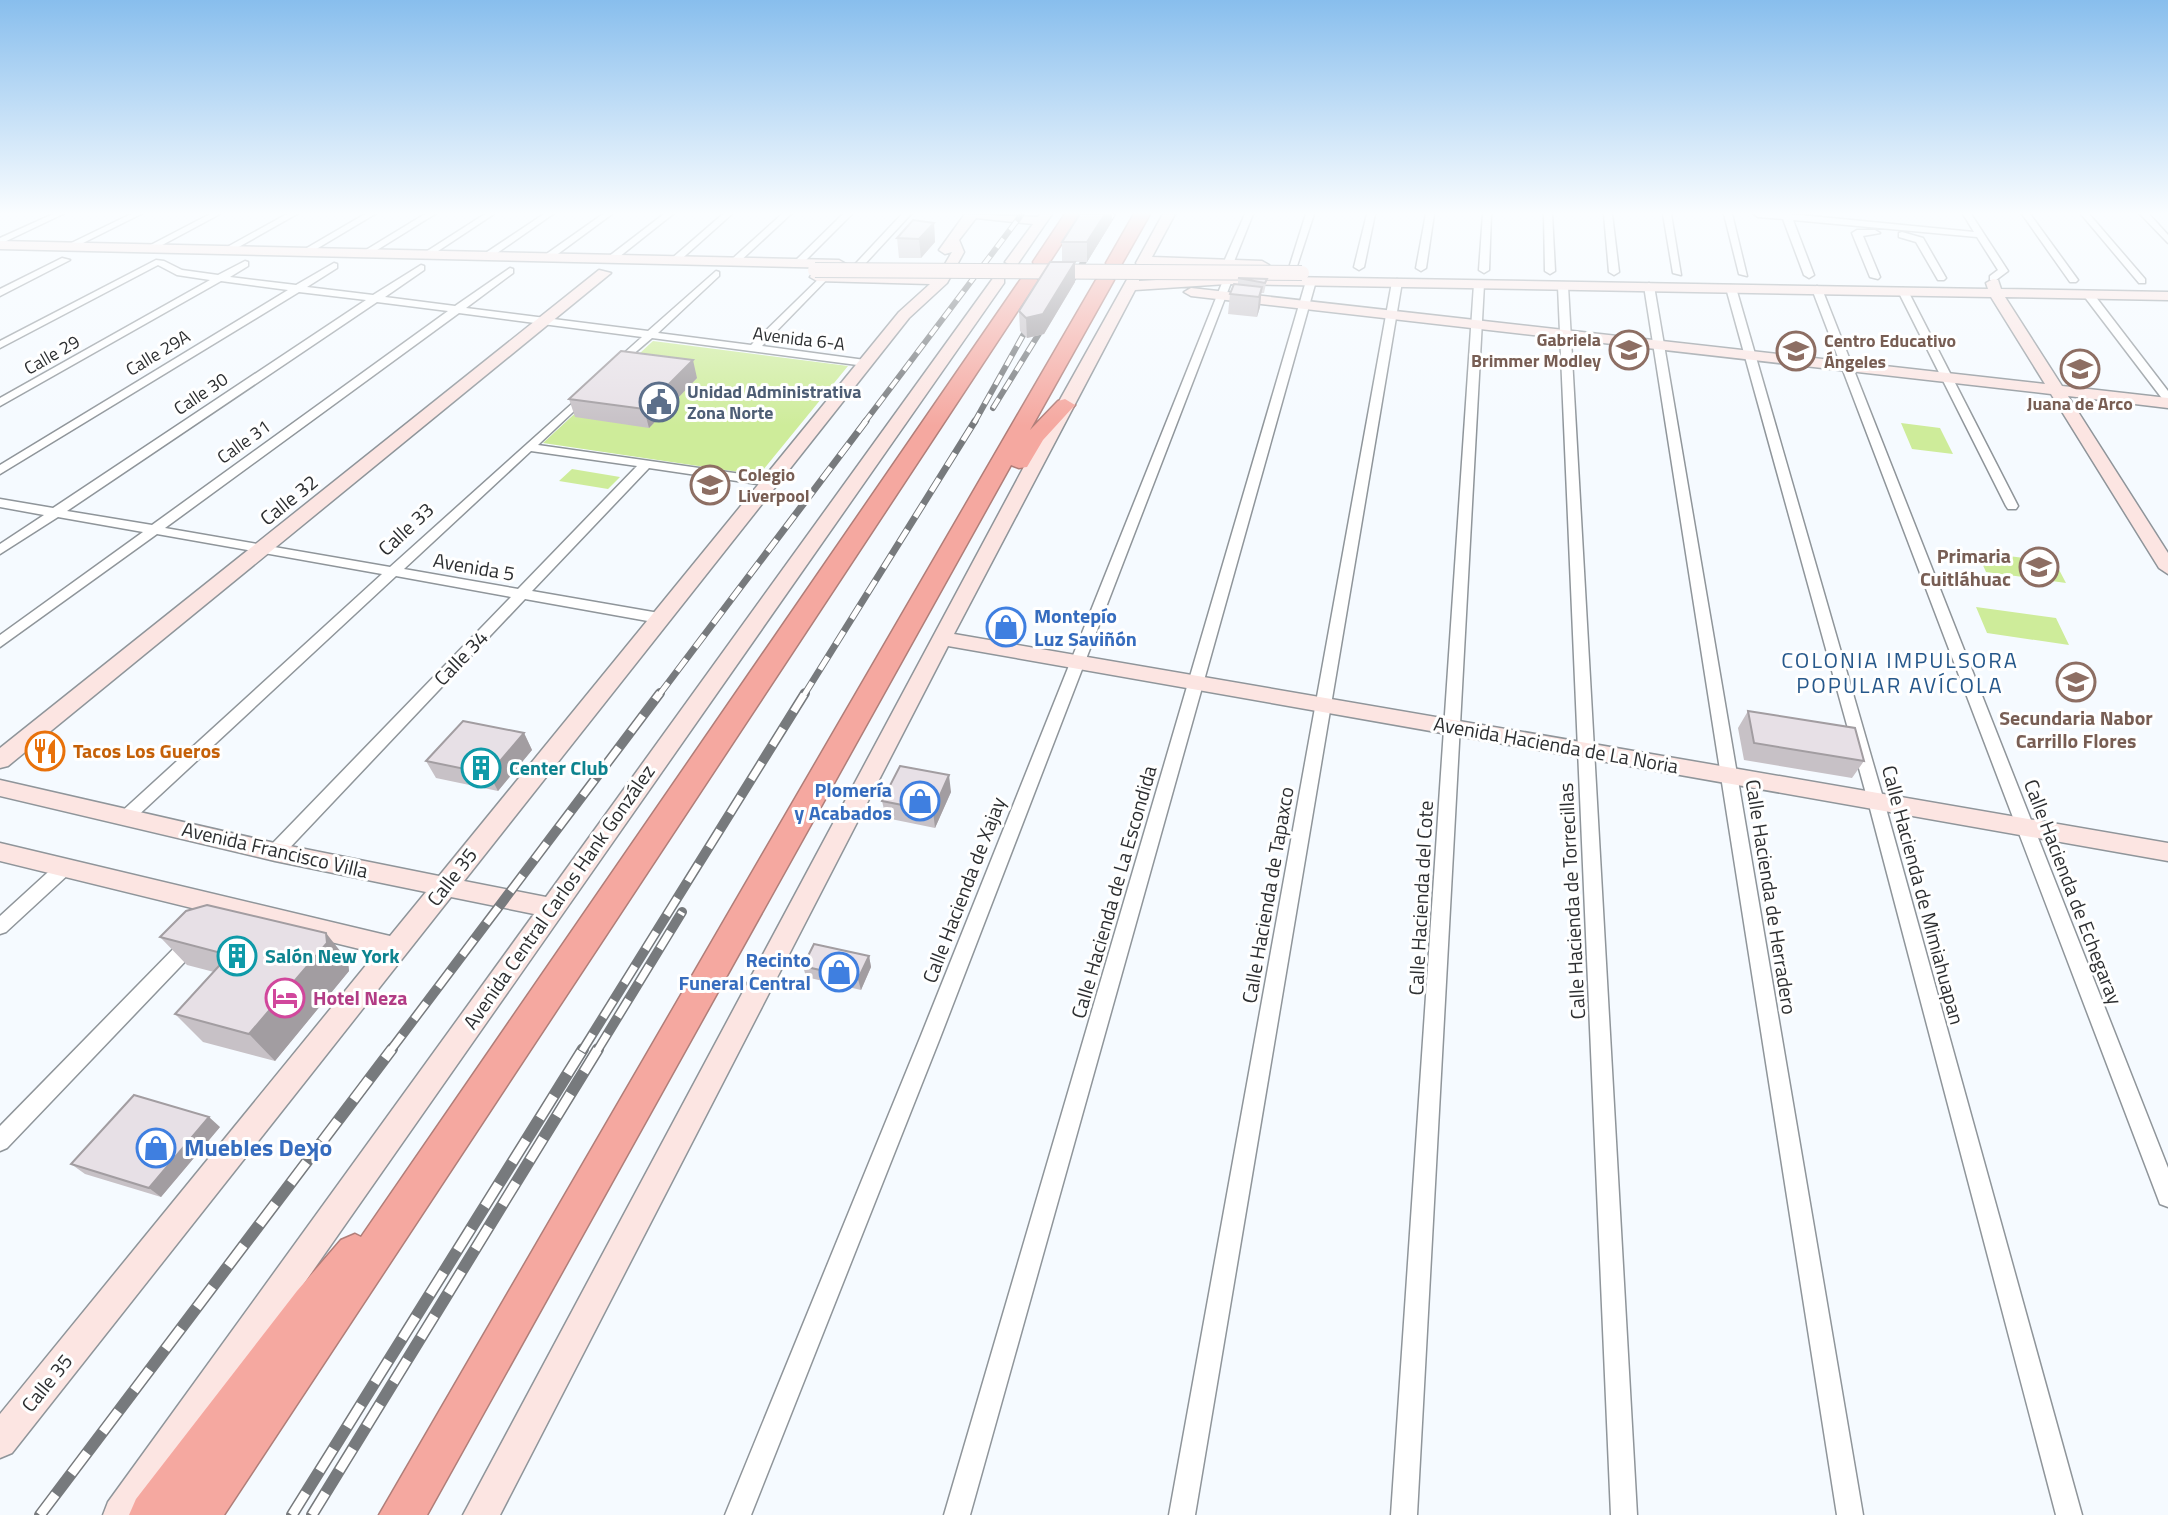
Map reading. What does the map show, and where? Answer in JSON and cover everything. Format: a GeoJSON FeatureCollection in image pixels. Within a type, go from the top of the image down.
{"type":"FeatureCollection","features":[{"type":"Feature","properties":{"kind":"highway","name":"Avenida Central Carlos Hank González"},"geometry":{"type":"LineString","coordinates":[[197,1515],[437,1160],[1011,285]]}},
{"type":"Feature","properties":{"kind":"highway"},"geometry":{"type":"LineString","coordinates":[[402,1515],[973,513],[1120,285]]}},
{"type":"Feature","properties":{"kind":"highway"},"geometry":{"type":"LineString","coordinates":[[973,513],[1002,487],[1035,437],[1065,405]]}},
{"type":"Feature","properties":{"kind":"highway"},"geometry":{"type":"LineString","coordinates":[[152,1515],[311,1305],[437,1160]]}},
{"type":"Feature","properties":{"kind":"main road","name":"Calle 32"},"geometry":{"type":"LineString","coordinates":[[0,760],[544,322],[586,285]]}},
{"type":"Feature","properties":{"kind":"main road","name":"Calle 35"},"geometry":{"type":"LineString","coordinates":[[0,1441],[398,948],[443,887],[659,618],[931,285]]}},
{"type":"Feature","properties":{"kind":"main road","name":"Avenida Central Carlos Hank González"},"geometry":{"type":"LineString","coordinates":[[121,1515],[551,908],[1010,285]]}},
{"type":"Feature","properties":{"kind":"main road"},"geometry":{"type":"LineString","coordinates":[[481,1515],[944,639],[1065,405],[1122,285]]}},
{"type":"Feature","properties":{"kind":"main road"},"geometry":{"type":"LineString","coordinates":[[1179,291],[1205,285]]}},
{"type":"Feature","properties":{"kind":"main road"},"geometry":{"type":"LineString","coordinates":[[1240,285],[1304,305],[2168,401]]}},
{"type":"Feature","properties":{"kind":"main road"},"geometry":{"type":"LineString","coordinates":[[1551,285],[1672,285]]}},
{"type":"Feature","properties":{"kind":"main road"},"geometry":{"type":"LineString","coordinates":[[1628,285],[1649,286]]}},
{"type":"Feature","properties":{"kind":"main road"},"geometry":{"type":"LineString","coordinates":[[1840,285],[1903,291],[1999,285]]}},
{"type":"Feature","properties":{"kind":"main road"},"geometry":{"type":"LineString","coordinates":[[1994,285],[2088,294],[2168,296]]}},
{"type":"Feature","properties":{"kind":"main road"},"geometry":{"type":"LineString","coordinates":[[1994,285],[2168,568]]}},
{"type":"Feature","properties":{"kind":"main road","name":"Avenida Hacienda de La Noria"},"geometry":{"type":"LineString","coordinates":[[944,639],[2168,852]]}},
{"type":"Feature","properties":{"kind":"main road","name":"Avenida Francisco Villa"},"geometry":{"type":"LineString","coordinates":[[0,788],[275,852],[551,908]]}},
{"type":"Feature","properties":{"kind":"main road"},"geometry":{"type":"LineString","coordinates":[[0,852],[64,868],[215,918],[398,948]]}},
{"type":"Feature","properties":{"kind":"street"},"geometry":{"type":"LineString","coordinates":[[0,345],[116,285]]}},
{"type":"Feature","properties":{"kind":"street","name":"Calle 29"},"geometry":{"type":"LineString","coordinates":[[0,403],[206,285]]}},
{"type":"Feature","properties":{"kind":"street","name":"Avenida 6-A"},"geometry":{"type":"LineString","coordinates":[[266,285],[865,363]]}},
{"type":"Feature","properties":{"kind":"street","name":"Calle 29A"},"geometry":{"type":"LineString","coordinates":[[0,470],[304,285]]}},
{"type":"Feature","properties":{"kind":"street","name":"Calle 30"},"geometry":{"type":"LineString","coordinates":[[0,550],[394,285]]}},
{"type":"Feature","properties":{"kind":"street","name":"Calle 31"},"geometry":{"type":"LineString","coordinates":[[0,642],[491,285]]}},
{"type":"Feature","properties":{"kind":"street","name":"Calle 33"},"geometry":{"type":"LineString","coordinates":[[126,817],[704,285]]}},
{"type":"Feature","properties":{"kind":"street"},"geometry":{"type":"LineString","coordinates":[[753,349],[810,285]]}},
{"type":"Feature","properties":{"kind":"street","name":"Calle Hacienda de Xajay"},"geometry":{"type":"LineString","coordinates":[[738,1515],[1077,662],[1223,285]]}},
{"type":"Feature","properties":{"kind":"street","name":"Calle Hacienda de La Escondida"},"geometry":{"type":"LineString","coordinates":[[957,1515],[1304,305],[1300,285]]}},
{"type":"Feature","properties":{"kind":"street","name":"Calle Hacienda de Tapaxco"},"geometry":{"type":"LineString","coordinates":[[1182,1515],[1391,315],[1393,285]]}},
{"type":"Feature","properties":{"kind":"street","name":"Calle Hacienda del Cote"},"geometry":{"type":"LineString","coordinates":[[1404,1515],[1481,285]]}},
{"type":"Feature","properties":{"kind":"street","name":"Calle Hacienda de Mimiahuapan"},"geometry":{"type":"LineString","coordinates":[[1739,285],[1750,355],[1876,801],[2069,1515]]}},
{"type":"Feature","properties":{"kind":"street","name":"Calle Hacienda de Echegaray"},"geometry":{"type":"LineString","coordinates":[[1814,285],[2168,1196]]}},
{"type":"Feature","properties":{"kind":"street","name":"Calle Hacienda de Torrecillas"},"geometry":{"type":"LineString","coordinates":[[1563,286],[1624,1515]]}},
{"type":"Feature","properties":{"kind":"street","name":"Calle Hacienda de Herradero"},"geometry":{"type":"LineString","coordinates":[[1649,286],[1850,1515]]}},
{"type":"Feature","properties":{"kind":"street"},"geometry":{"type":"LineString","coordinates":[[1903,291],[2012,506]]}},
{"type":"Feature","properties":{"kind":"street"},"geometry":{"type":"LineString","coordinates":[[2088,294],[2168,401]]}},
{"type":"Feature","properties":{"kind":"street"},"geometry":{"type":"LineString","coordinates":[[528,447],[770,482]]}},
{"type":"Feature","properties":{"kind":"street","name":"Calle 34"},"geometry":{"type":"LineString","coordinates":[[275,852],[646,464]]}},
{"type":"Feature","properties":{"kind":"street","name":"Avenida 5"},"geometry":{"type":"LineString","coordinates":[[0,503],[659,618]]}},
{"type":"Feature","properties":{"kind":"street"},"geometry":{"type":"LineString","coordinates":[[0,927],[64,868]]}},
{"type":"Feature","properties":{"kind":"street"},"geometry":{"type":"LineString","coordinates":[[0,1141],[215,918]]}},
{"type":"Feature","properties":{"kind":"green space"},"geometry":{"type":"Polygon","coordinates":[[[653,341],[848,366],[759,475],[543,443],[653,341]]]}},
{"type":"Feature","properties":{"kind":"green space"},"geometry":{"type":"Polygon","coordinates":[[[1901,423],[1940,428],[1953,454],[1912,449],[1901,423]]]}},
{"type":"Feature","properties":{"kind":"green space"},"geometry":{"type":"Polygon","coordinates":[[[572,469],[620,477],[608,489],[559,481],[572,469]]]}},
{"type":"Feature","properties":{"kind":"green space"},"geometry":{"type":"Polygon","coordinates":[[[1977,552],[2055,562],[2066,583],[1986,572],[1977,552]]]}},
{"type":"Feature","properties":{"kind":"green space"},"geometry":{"type":"Polygon","coordinates":[[[1976,607],[2056,618],[2069,645],[1987,633],[1976,607]]]}},
{"type":"Feature","properties":{"kind":"building"},"geometry":{"type":"Polygon","coordinates":[[[1036,285],[1061,285],[1043,314],[1026,318],[1019,311],[1036,285]]]}},
{"type":"Feature","properties":{"kind":"building"},"geometry":{"type":"Polygon","coordinates":[[[1234,285],[1262,287],[1259,297],[1230,294],[1234,285]]]}},
{"type":"Feature","properties":{"kind":"building"},"geometry":{"type":"Polygon","coordinates":[[[621,351],[693,360],[644,409],[569,399],[621,351]]]}},
{"type":"Feature","properties":{"kind":"building"},"geometry":{"type":"Polygon","coordinates":[[[1748,711],[1855,728],[1864,761],[1754,743],[1748,711]]]}},
{"type":"Feature","properties":{"kind":"building"},"geometry":{"type":"Polygon","coordinates":[[[463,721],[524,733],[489,774],[426,761],[463,721]]]}},
{"type":"Feature","properties":{"kind":"building"},"geometry":{"type":"Polygon","coordinates":[[[900,766],[949,775],[933,811],[882,801],[900,766]]]}},
{"type":"Feature","properties":{"kind":"building"},"geometry":{"type":"Polygon","coordinates":[[[207,905],[326,933],[327,943],[249,1034],[175,1014],[229,955],[160,937],[186,911],[207,905]]]}},
{"type":"Feature","properties":{"kind":"building"},"geometry":{"type":"Polygon","coordinates":[[[814,944],[869,956],[858,979],[803,966],[814,944]]]}},
{"type":"Feature","properties":{"kind":"building","name":"Muebles Deʞo"},"geometry":{"type":"Polygon","coordinates":[[[134,1095],[209,1117],[149,1188],[71,1164],[134,1095]]]}},
{"type":"Feature","properties":{"kind":"railway"},"geometry":{"type":"LineString","coordinates":[[864,423],[969,285]]}},
{"type":"Feature","properties":{"kind":"railway"},"geometry":{"type":"LineString","coordinates":[[993,408],[1069,285]]}},
{"type":"Feature","properties":{"kind":"railway"},"geometry":{"type":"LineString","coordinates":[[974,423],[1035,314]]}},
{"type":"Feature","properties":{"kind":"railway"},"geometry":{"type":"LineString","coordinates":[[659,695],[866,421]]}},
{"type":"Feature","properties":{"kind":"railway"},"geometry":{"type":"LineString","coordinates":[[804,695],[975,421]]}},
{"type":"Feature","properties":{"kind":"railway"},"geometry":{"type":"LineString","coordinates":[[390,1051],[660,693]]}},
{"type":"Feature","properties":{"kind":"railway"},"geometry":{"type":"LineString","coordinates":[[582,1051],[805,693]]}},
{"type":"Feature","properties":{"kind":"railway"},"geometry":{"type":"LineString","coordinates":[[597,1051],[682,912]]}},
{"type":"Feature","properties":{"kind":"railway"},"geometry":{"type":"LineString","coordinates":[[40,1515],[392,1049]]}},
{"type":"Feature","properties":{"kind":"railway"},"geometry":{"type":"LineString","coordinates":[[292,1515],[583,1049]]}},
{"type":"Feature","properties":{"kind":"railway"},"geometry":{"type":"LineString","coordinates":[[312,1515],[598,1049]]}},
{"type":"Feature","properties":{"kind":"place","name":"Gabriela Brimmer Modley"},"geometry":{"type":"Point","coordinates":[1629,350]}},
{"type":"Feature","properties":{"kind":"place","name":"Centro Educativo Ángeles"},"geometry":{"type":"Point","coordinates":[1796,351]}},
{"type":"Feature","properties":{"kind":"place","name":"Juana de Arco"},"geometry":{"type":"Point","coordinates":[2080,369]}},
{"type":"Feature","properties":{"kind":"place","name":"Unidad Administrativa Zona Norte"},"geometry":{"type":"Point","coordinates":[659,402]}},
{"type":"Feature","properties":{"kind":"place","name":"Colegio Liverpool"},"geometry":{"type":"Point","coordinates":[710,485]}},
{"type":"Feature","properties":{"kind":"place","name":"Primaria Cuitláhuac"},"geometry":{"type":"Point","coordinates":[2039,567]}},
{"type":"Feature","properties":{"kind":"place","name":"Montepío Luz Saviñón"},"geometry":{"type":"Point","coordinates":[1006,627]}},
{"type":"Feature","properties":{"kind":"place","name":"Secundaria Nabor Carrillo Flores"},"geometry":{"type":"Point","coordinates":[2076,682]}},
{"type":"Feature","properties":{"kind":"place","name":"Tacos Los Gueros"},"geometry":{"type":"Point","coordinates":[45,751]}},
{"type":"Feature","properties":{"kind":"place","name":"Center Club"},"geometry":{"type":"Point","coordinates":[481,768]}},
{"type":"Feature","properties":{"kind":"place","name":"Plomería y Acabados"},"geometry":{"type":"Point","coordinates":[920,801]}},
{"type":"Feature","properties":{"kind":"place","name":"Salón New York"},"geometry":{"type":"Point","coordinates":[237,956]}},
{"type":"Feature","properties":{"kind":"place","name":"Recinto Funeral Central"},"geometry":{"type":"Point","coordinates":[839,972]}},
{"type":"Feature","properties":{"kind":"place","name":"Hotel Neza"},"geometry":{"type":"Point","coordinates":[285,998]}},
{"type":"Feature","properties":{"kind":"place","name":"Muebles Deʞo"},"geometry":{"type":"Point","coordinates":[156,1148]}},
{"type":"Feature","properties":{"kind":"district","name":"COLONIA IMPULSORA POPULAR AVÍCOLA"},"geometry":{"type":"Point","coordinates":[1900,672]}}]}
